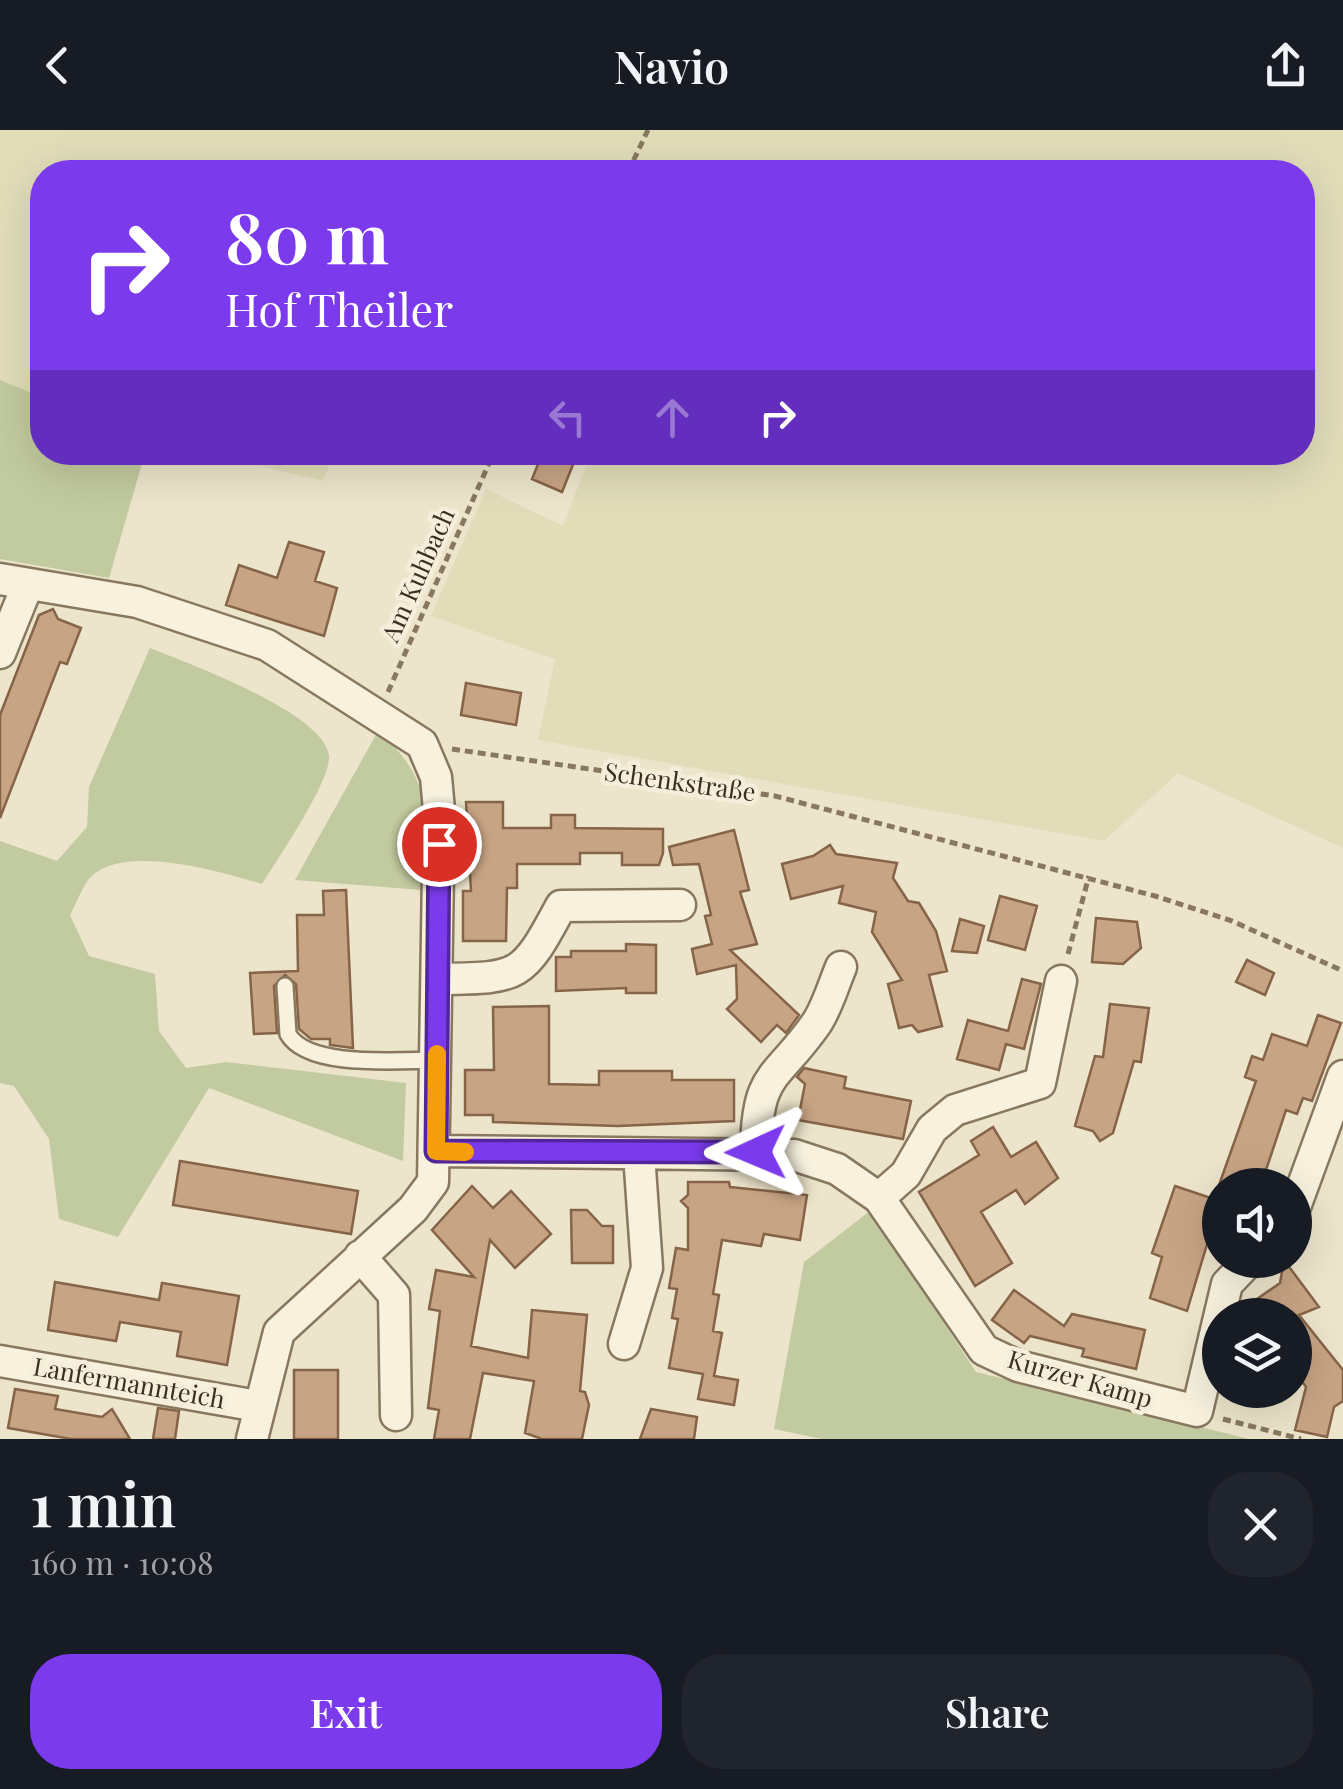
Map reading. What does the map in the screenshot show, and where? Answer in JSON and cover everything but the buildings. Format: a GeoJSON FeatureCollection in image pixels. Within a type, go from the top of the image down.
{"type":"FeatureCollection","features":[{"type":"Feature","properties":{"kind":"street"},"geometry":{"type":"LineString","coordinates":[[0,652],[14,581],[137,602],[267,645],[422,744],[436,777],[438,979],[433,1182],[413,1208],[279,1332],[252,1439]]}},
{"type":"Feature","properties":{"kind":"street"},"geometry":{"type":"LineString","coordinates":[[438,979],[501,978],[526,965],[561,906],[680,906]]}},
{"type":"Feature","properties":{"kind":"street"},"geometry":{"type":"LineString","coordinates":[[756,1152],[757,1118],[766,1082],[817,1022],[841,968]]}},
{"type":"Feature","properties":{"kind":"street"},"geometry":{"type":"LineString","coordinates":[[879,1198],[906,1174],[932,1129],[955,1110],[1040,1083],[1060,981]]}},
{"type":"Feature","properties":{"kind":"street"},"geometry":{"type":"LineString","coordinates":[[1310,1168],[1343,1076]]}},
{"type":"Feature","properties":{"kind":"street","name":"Kurzer Kamp"},"geometry":{"type":"LineString","coordinates":[[436,1151],[756,1152],[817,1161],[859,1182],[879,1198],[984,1350],[1018,1366],[1196,1411]]}},
{"type":"Feature","properties":{"kind":"street"},"geometry":{"type":"LineString","coordinates":[[624,1344],[648,1268],[639,1154]]}},
{"type":"Feature","properties":{"kind":"street"},"geometry":{"type":"LineString","coordinates":[[360,1256],[394,1295],[396,1415]]}},
{"type":"Feature","properties":{"kind":"street"},"geometry":{"type":"LineString","coordinates":[[1196,1411],[1227,1284],[1233,1278]]}},
{"type":"Feature","properties":{"kind":"street","name":"Lanfermannteich"},"geometry":{"type":"LineString","coordinates":[[0,1361],[258,1406]]}},
{"type":"Feature","properties":{"kind":"lane"},"geometry":{"type":"LineString","coordinates":[[286,986],[288,1034],[296,1046],[318,1056],[437,1060]]}},
{"type":"Feature","properties":{"kind":"path"},"geometry":{"type":"LineString","coordinates":[[634,160],[648,130]]}},
{"type":"Feature","properties":{"kind":"path","name":"Am Kuhbach"},"geometry":{"type":"LineString","coordinates":[[378,714],[488,465]]}},
{"type":"Feature","properties":{"kind":"path","name":"Schenkstraße"},"geometry":{"type":"LineString","coordinates":[[422,744],[775,796],[1088,876],[1232,921],[1343,971]]}},
{"type":"Feature","properties":{"kind":"path"},"geometry":{"type":"LineString","coordinates":[[1060,981],[1088,876]]}},
{"type":"Feature","properties":{"kind":"path"},"geometry":{"type":"LineString","coordinates":[[1196,1411],[1301,1439]]}},
{"type":"Feature","properties":{"kind":"shaded area"},"geometry":{"type":"Polygon","coordinates":[[[0,130],[1343,130],[1343,848],[1178,773],[1104,841],[538,740],[555,659],[431,616],[486,489],[563,526],[586,465],[1315,465],[1315,160],[30,160],[30,392],[0,380],[0,130]]]}},
{"type":"Feature","properties":{"kind":"shaded area"},"geometry":{"type":"Polygon","coordinates":[[[257,465],[329,465],[323,481],[257,465]]]}},
{"type":"Feature","properties":{"kind":"green space"},"geometry":{"type":"Polygon","coordinates":[[[0,380],[30,392],[30,465],[142,465],[109,578],[0,559],[0,380]]]}},
{"type":"Feature","properties":{"kind":"green space"},"geometry":{"type":"Polygon","coordinates":[[[150,648],[222,677],[305,723],[322,740],[329,756],[327,768],[302,820],[262,884],[172,863],[123,862],[103,868],[88,880],[70,915],[89,956],[155,974],[159,1031],[186,1068],[226,1062],[406,1083],[403,1161],[209,1088],[118,1237],[59,1219],[49,1139],[14,1086],[0,1083],[0,841],[57,861],[87,827],[89,787],[150,648]]]}},
{"type":"Feature","properties":{"kind":"green space"},"geometry":{"type":"Polygon","coordinates":[[[378,731],[397,750],[419,785],[425,822],[422,890],[295,880],[378,731]]]}},
{"type":"Feature","properties":{"kind":"green space"},"geometry":{"type":"Polygon","coordinates":[[[870,1211],[976,1372],[1249,1439],[822,1439],[774,1429],[804,1262],[870,1211]]]}},
{"type":"Feature","properties":{"kind":"slow traffic"},"geometry":{"type":"LineString","coordinates":[[437,1054],[436,1151],[465,1152]]}},
{"type":"Feature","properties":{"kind":"route"},"geometry":{"type":"LineString","coordinates":[[439,844],[436,1151],[756,1152]]}}]}
